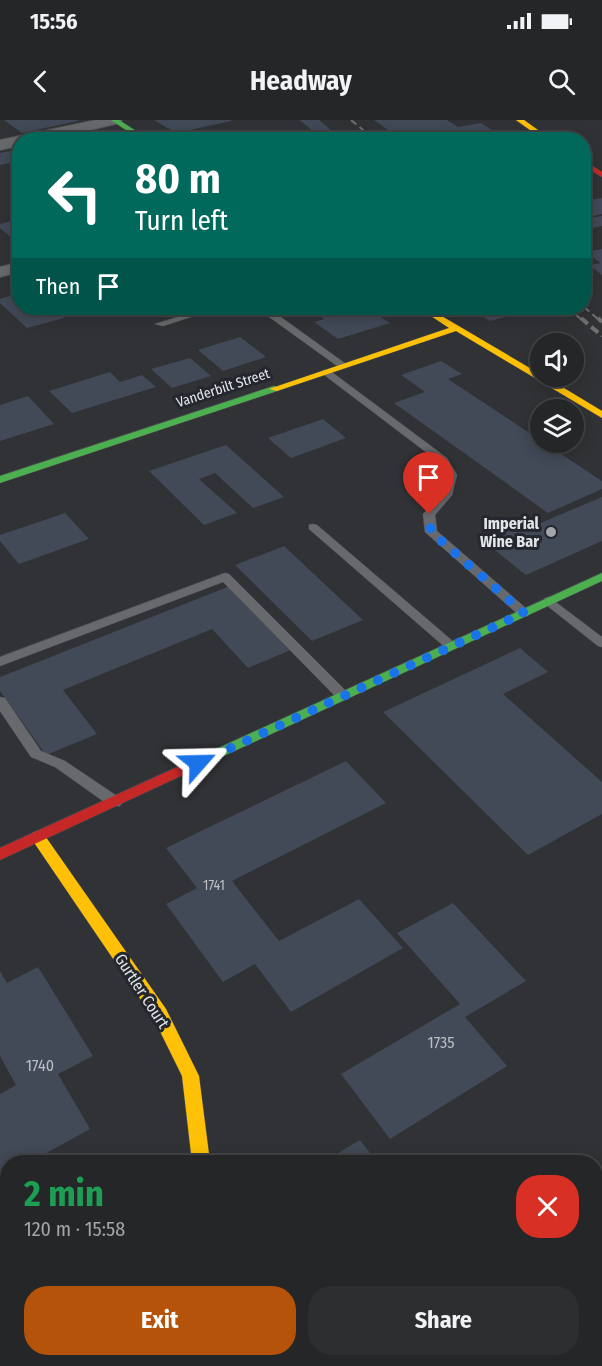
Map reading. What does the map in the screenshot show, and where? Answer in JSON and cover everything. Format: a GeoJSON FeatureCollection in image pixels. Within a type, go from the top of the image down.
{"type":"FeatureCollection","features":[{"type":"Feature","properties":{"kind":"street"},"geometry":{"type":"LineString","coordinates":[[62,132],[114,120],[134,132]]}},
{"type":"Feature","properties":{"kind":"street"},"geometry":{"type":"LineString","coordinates":[[519,120],[537,132]]}},
{"type":"Feature","properties":{"kind":"street"},"geometry":{"type":"LineString","coordinates":[[435,315],[602,415]]}},
{"type":"Feature","properties":{"kind":"street","name":"Vanderbilt Street"},"geometry":{"type":"LineString","coordinates":[[0,480],[457,328]]}},
{"type":"Feature","properties":{"kind":"street"},"geometry":{"type":"LineString","coordinates":[[0,854],[602,577]]}},
{"type":"Feature","properties":{"kind":"street","name":"Gurtler Court"},"geometry":{"type":"LineString","coordinates":[[38,837],[160,1014],[190,1076],[200,1155]]}},
{"type":"Feature","properties":{"kind":"lane"},"geometry":{"type":"LineString","coordinates":[[160,324],[191,315]]}},
{"type":"Feature","properties":{"kind":"lane"},"geometry":{"type":"LineString","coordinates":[[272,315],[343,366]]}},
{"type":"Feature","properties":{"kind":"lane"},"geometry":{"type":"LineString","coordinates":[[326,372],[443,460],[452,475],[447,495],[429,514],[431,532],[524,613]]}},
{"type":"Feature","properties":{"kind":"lane"},"geometry":{"type":"LineString","coordinates":[[313,527],[451,646]]}},
{"type":"Feature","properties":{"kind":"lane"},"geometry":{"type":"LineString","coordinates":[[0,662],[225,577],[343,696]]}},
{"type":"Feature","properties":{"kind":"lane"},"geometry":{"type":"LineString","coordinates":[[549,601],[602,643]]}},
{"type":"Feature","properties":{"kind":"lane"},"geometry":{"type":"LineString","coordinates":[[0,701],[36,754],[60,764],[115,802]]}},
{"type":"Feature","properties":{"kind":"building"},"geometry":{"type":"Polygon","coordinates":[[[4,120],[78,120],[27,132],[21,132],[4,120]]]}},
{"type":"Feature","properties":{"kind":"building"},"geometry":{"type":"Polygon","coordinates":[[[154,120],[231,120],[181,132],[174,132],[154,120]]]}},
{"type":"Feature","properties":{"kind":"building"},"geometry":{"type":"Polygon","coordinates":[[[300,120],[319,120],[333,132],[314,132],[300,120]]]}},
{"type":"Feature","properties":{"kind":"building"},"geometry":{"type":"Polygon","coordinates":[[[374,120],[447,120],[458,127],[481,123],[495,132],[391,132],[374,120]]]}},
{"type":"Feature","properties":{"kind":"building"},"geometry":{"type":"Polygon","coordinates":[[[12,151],[12,163],[0,165],[0,153],[12,151]]]}},
{"type":"Feature","properties":{"kind":"building"},"geometry":{"type":"Polygon","coordinates":[[[602,198],[602,214],[591,216],[591,200],[602,198]]]}},
{"type":"Feature","properties":{"kind":"building"},"geometry":{"type":"Polygon","coordinates":[[[602,216],[602,226],[591,228],[591,218],[602,216]]]}},
{"type":"Feature","properties":{"kind":"building"},"geometry":{"type":"Polygon","coordinates":[[[12,221],[12,238],[0,228],[0,224],[12,221]]]}},
{"type":"Feature","properties":{"kind":"building"},"geometry":{"type":"Polygon","coordinates":[[[602,249],[602,275],[591,267],[601,263],[591,256],[591,251],[602,249]]]}},
{"type":"Feature","properties":{"kind":"building"},"geometry":{"type":"Polygon","coordinates":[[[12,295],[12,314],[0,303],[0,299],[12,295]]]}},
{"type":"Feature","properties":{"kind":"building"},"geometry":{"type":"Polygon","coordinates":[[[13,315],[61,315],[64,318],[27,328],[13,315]]]}},
{"type":"Feature","properties":{"kind":"building"},"geometry":{"type":"Polygon","coordinates":[[[318,315],[378,315],[390,323],[338,339],[314,322],[324,319],[318,315]]]}},
{"type":"Feature","properties":{"kind":"building"},"geometry":{"type":"Polygon","coordinates":[[[480,315],[513,315],[490,321],[480,315]]]}},
{"type":"Feature","properties":{"kind":"building"},"geometry":{"type":"Polygon","coordinates":[[[240,337],[266,357],[223,371],[198,350],[240,337]]]}},
{"type":"Feature","properties":{"kind":"building"},"geometry":{"type":"Polygon","coordinates":[[[190,358],[211,376],[172,388],[151,369],[190,358]]]}},
{"type":"Feature","properties":{"kind":"building"},"geometry":{"type":"Polygon","coordinates":[[[441,361],[462,374],[448,379],[530,433],[530,453],[560,453],[602,481],[602,489],[548,513],[394,403],[425,392],[401,375],[441,361]]]}},
{"type":"Feature","properties":{"kind":"building"},"geometry":{"type":"Polygon","coordinates":[[[110,372],[120,382],[142,375],[156,387],[72,413],[49,391],[110,372]]]}},
{"type":"Feature","properties":{"kind":"building"},"geometry":{"type":"Polygon","coordinates":[[[28,396],[54,424],[0,441],[0,405],[28,396]]]}},
{"type":"Feature","properties":{"kind":"building"},"geometry":{"type":"Polygon","coordinates":[[[323,419],[346,438],[291,458],[268,438],[323,419]]]}},
{"type":"Feature","properties":{"kind":"building"},"geometry":{"type":"Polygon","coordinates":[[[226,445],[284,497],[253,508],[215,473],[199,479],[237,513],[204,525],[149,471],[226,445]]]}},
{"type":"Feature","properties":{"kind":"building","name":"Imperial Wine Bar"},"geometry":{"type":"Polygon","coordinates":[[[602,497],[602,541],[526,575],[482,540],[532,519],[538,524],[602,497]]]}},
{"type":"Feature","properties":{"kind":"building"},"geometry":{"type":"Polygon","coordinates":[[[65,513],[89,539],[19,564],[0,541],[0,535],[65,513]]]}},
{"type":"Feature","properties":{"kind":"building"},"geometry":{"type":"Polygon","coordinates":[[[284,546],[363,620],[312,641],[235,565],[284,546]]]}},
{"type":"Feature","properties":{"kind":"building"},"geometry":{"type":"Polygon","coordinates":[[[230,586],[293,649],[248,668],[212,629],[63,690],[97,734],[46,755],[0,691],[0,677],[230,586]]]}},
{"type":"Feature","properties":{"kind":"building"},"geometry":{"type":"Polygon","coordinates":[[[520,648],[548,672],[503,694],[602,782],[602,814],[528,855],[383,712],[520,648]]]}},
{"type":"Feature","properties":{"kind":"building"},"geometry":{"type":"Polygon","coordinates":[[[346,761],[386,803],[232,881],[279,941],[359,899],[403,948],[291,1012],[255,964],[223,982],[166,904],[197,888],[166,848],[346,761]]]}},
{"type":"Feature","properties":{"kind":"building"},"geometry":{"type":"Polygon","coordinates":[[[453,903],[526,981],[465,1017],[507,1066],[390,1139],[341,1074],[460,1004],[397,933],[453,903]]]}},
{"type":"Feature","properties":{"kind":"building"},"geometry":{"type":"Polygon","coordinates":[[[38,967],[93,1056],[58,1074],[90,1129],[43,1155],[0,1155],[0,1094],[16,1085],[0,1056],[0,971],[7,983],[38,967]]]}},
{"type":"Feature","properties":{"kind":"building"},"geometry":{"type":"Polygon","coordinates":[[[360,1140],[372,1155],[335,1155],[360,1140]]]}},
{"type":"Feature","properties":{"kind":"railway"},"geometry":{"type":"LineString","coordinates":[[351,120],[365,132]]}},
{"type":"Feature","properties":{"kind":"railway"},"geometry":{"type":"LineString","coordinates":[[591,313],[599,320]]}},
{"type":"Feature","properties":{"kind":"railway"},"geometry":{"type":"LineString","coordinates":[[576,315],[582,320]]}},
{"type":"Feature","properties":{"kind":"railway"},"geometry":{"type":"LineString","coordinates":[[581,318],[602,336]]}},
{"type":"Feature","properties":{"kind":"railway"},"geometry":{"type":"LineString","coordinates":[[598,318],[602,322]]}},
{"type":"Feature","properties":{"kind":"traffic: fast"},"geometry":{"type":"LineString","coordinates":[[114,120],[134,132]]}},
{"type":"Feature","properties":{"kind":"traffic: fast"},"geometry":{"type":"LineString","coordinates":[[0,480],[274,389]]}},
{"type":"Feature","properties":{"kind":"traffic: fast"},"geometry":{"type":"LineString","coordinates":[[208,758],[602,577]]}},
{"type":"Feature","properties":{"kind":"traffic: slow"},"geometry":{"type":"LineString","coordinates":[[519,120],[537,132]]}},
{"type":"Feature","properties":{"kind":"traffic: slow"},"geometry":{"type":"LineString","coordinates":[[435,315],[602,415]]}},
{"type":"Feature","properties":{"kind":"traffic: slow"},"geometry":{"type":"LineString","coordinates":[[274,389],[457,328]]}},
{"type":"Feature","properties":{"kind":"traffic: slow"},"geometry":{"type":"LineString","coordinates":[[38,837],[160,1014],[190,1076],[200,1155]]}},
{"type":"Feature","properties":{"kind":"traffic: jam"},"geometry":{"type":"LineString","coordinates":[[591,168],[602,175]]}},
{"type":"Feature","properties":{"kind":"traffic: jam"},"geometry":{"type":"LineString","coordinates":[[0,854],[208,758]]}},
{"type":"Feature","properties":{"kind":"place","name":"Imperial Wine Bar"},"geometry":{"type":"Point","coordinates":[551,532]}},
{"type":"Feature","properties":{"kind":"route"},"geometry":{"type":"LineString","coordinates":[[198,763],[524,613],[431,532],[429,514]]}}]}
